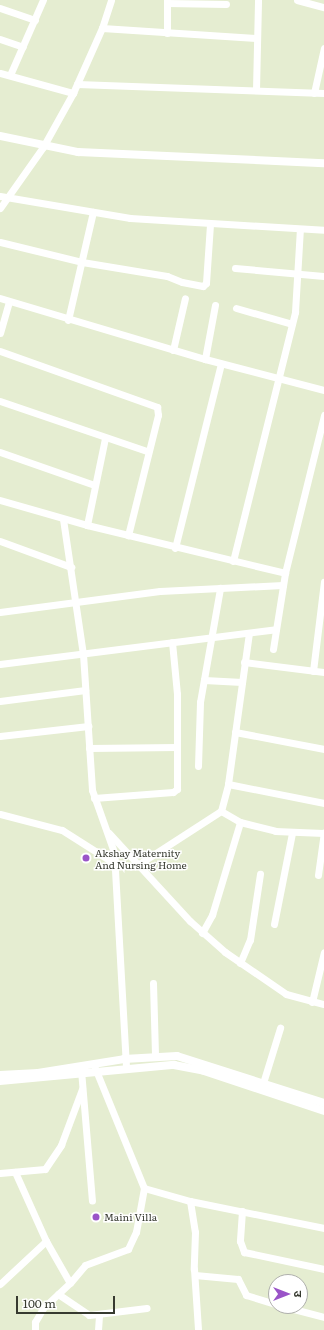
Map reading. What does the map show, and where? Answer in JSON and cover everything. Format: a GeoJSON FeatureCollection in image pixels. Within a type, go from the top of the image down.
{"type":"FeatureCollection","features":[{"type":"Feature","properties":{"kind":"street"},"geometry":{"type":"LineString","coordinates":[[10,75],[43,0]]}},
{"type":"Feature","properties":{"kind":"street"},"geometry":{"type":"LineString","coordinates":[[0,208],[43,146],[73,93],[102,28],[111,0]]}},
{"type":"Feature","properties":{"kind":"street"},"geometry":{"type":"LineString","coordinates":[[256,90],[258,0]]}},
{"type":"Feature","properties":{"kind":"street"},"geometry":{"type":"LineString","coordinates":[[297,0],[324,8]]}},
{"type":"Feature","properties":{"kind":"street"},"geometry":{"type":"LineString","coordinates":[[167,33],[167,2],[226,4]]}},
{"type":"Feature","properties":{"kind":"street"},"geometry":{"type":"LineString","coordinates":[[0,8],[35,20]]}},
{"type":"Feature","properties":{"kind":"street"},"geometry":{"type":"LineString","coordinates":[[102,28],[257,38]]}},
{"type":"Feature","properties":{"kind":"street"},"geometry":{"type":"LineString","coordinates":[[0,39],[22,46]]}},
{"type":"Feature","properties":{"kind":"street"},"geometry":{"type":"LineString","coordinates":[[314,93],[324,48]]}},
{"type":"Feature","properties":{"kind":"street"},"geometry":{"type":"LineString","coordinates":[[0,73],[73,93]]}},
{"type":"Feature","properties":{"kind":"street"},"geometry":{"type":"LineString","coordinates":[[77,84],[324,93]]}},
{"type":"Feature","properties":{"kind":"street"},"geometry":{"type":"LineString","coordinates":[[0,136],[78,152],[324,163]]}},
{"type":"Feature","properties":{"kind":"street"},"geometry":{"type":"LineString","coordinates":[[0,196],[8,196],[130,218],[324,230]]}},
{"type":"Feature","properties":{"kind":"street"},"geometry":{"type":"LineString","coordinates":[[68,320],[93,212]]}},
{"type":"Feature","properties":{"kind":"street"},"geometry":{"type":"LineString","coordinates":[[0,242],[82,262],[167,276],[182,282],[204,286],[206,283],[210,224]]}},
{"type":"Feature","properties":{"kind":"street"},"geometry":{"type":"LineString","coordinates":[[233,561],[292,324],[298,272],[300,229]]}},
{"type":"Feature","properties":{"kind":"street"},"geometry":{"type":"LineString","coordinates":[[235,268],[298,272],[324,276]]}},
{"type":"Feature","properties":{"kind":"street"},"geometry":{"type":"LineString","coordinates":[[0,298],[68,320],[221,364],[324,390]]}},
{"type":"Feature","properties":{"kind":"street"},"geometry":{"type":"LineString","coordinates":[[173,350],[185,298]]}},
{"type":"Feature","properties":{"kind":"street"},"geometry":{"type":"LineString","coordinates":[[0,333],[9,301]]}},
{"type":"Feature","properties":{"kind":"street"},"geometry":{"type":"LineString","coordinates":[[205,359],[215,305]]}},
{"type":"Feature","properties":{"kind":"street"},"geometry":{"type":"LineString","coordinates":[[236,308],[292,324]]}},
{"type":"Feature","properties":{"kind":"street"},"geometry":{"type":"LineString","coordinates":[[0,351],[154,404],[158,415],[147,451],[128,535]]}},
{"type":"Feature","properties":{"kind":"street"},"geometry":{"type":"LineString","coordinates":[[175,548],[221,364]]}},
{"type":"Feature","properties":{"kind":"street"},"geometry":{"type":"LineString","coordinates":[[0,401],[105,438],[147,451]]}},
{"type":"Feature","properties":{"kind":"street"},"geometry":{"type":"LineString","coordinates":[[273,649],[285,573],[324,415]]}},
{"type":"Feature","properties":{"kind":"street"},"geometry":{"type":"LineString","coordinates":[[87,525],[94,485],[105,438]]}},
{"type":"Feature","properties":{"kind":"street"},"geometry":{"type":"LineString","coordinates":[[0,452],[94,485]]}},
{"type":"Feature","properties":{"kind":"street"},"geometry":{"type":"LineString","coordinates":[[0,500],[63,519],[175,548],[285,573]]}},
{"type":"Feature","properties":{"kind":"street"},"geometry":{"type":"LineString","coordinates":[[63,519],[77,602],[83,654],[94,798],[108,832],[114,863],[124,1059],[126,1068]]}},
{"type":"Feature","properties":{"kind":"street"},"geometry":{"type":"LineString","coordinates":[[0,541],[71,567]]}},
{"type":"Feature","properties":{"kind":"street"},"geometry":{"type":"LineString","coordinates":[[313,671],[324,582]]}},
{"type":"Feature","properties":{"kind":"street"},"geometry":{"type":"LineString","coordinates":[[0,612],[160,591],[283,585]]}},
{"type":"Feature","properties":{"kind":"street"},"geometry":{"type":"LineString","coordinates":[[198,766],[199,711],[220,588]]}},
{"type":"Feature","properties":{"kind":"street"},"geometry":{"type":"LineString","coordinates":[[0,664],[276,629]]}},
{"type":"Feature","properties":{"kind":"street"},"geometry":{"type":"LineString","coordinates":[[139,864],[221,811],[228,784],[249,633]]}},
{"type":"Feature","properties":{"kind":"street"},"geometry":{"type":"LineString","coordinates":[[94,798],[175,791],[178,787],[177,694],[172,642]]}},
{"type":"Feature","properties":{"kind":"street"},"geometry":{"type":"LineString","coordinates":[[244,662],[324,672]]}},
{"type":"Feature","properties":{"kind":"street"},"geometry":{"type":"LineString","coordinates":[[204,680],[242,682]]}},
{"type":"Feature","properties":{"kind":"street"},"geometry":{"type":"LineString","coordinates":[[0,701],[85,690]]}},
{"type":"Feature","properties":{"kind":"street"},"geometry":{"type":"LineString","coordinates":[[0,736],[88,726]]}},
{"type":"Feature","properties":{"kind":"street"},"geometry":{"type":"LineString","coordinates":[[235,732],[324,749]]}},
{"type":"Feature","properties":{"kind":"street"},"geometry":{"type":"LineString","coordinates":[[89,748],[177,747]]}},
{"type":"Feature","properties":{"kind":"street"},"geometry":{"type":"LineString","coordinates":[[228,784],[324,804]]}},
{"type":"Feature","properties":{"kind":"street"},"geometry":{"type":"LineString","coordinates":[[221,811],[240,822],[292,833],[324,832],[323,850],[318,875]]}},
{"type":"Feature","properties":{"kind":"street"},"geometry":{"type":"LineString","coordinates":[[0,814],[62,830],[114,863]]}},
{"type":"Feature","properties":{"kind":"street"},"geometry":{"type":"LineString","coordinates":[[202,933],[212,915],[240,822]]}},
{"type":"Feature","properties":{"kind":"street"},"geometry":{"type":"LineString","coordinates":[[108,832],[202,933],[240,963],[286,994],[324,1004]]}},
{"type":"Feature","properties":{"kind":"street"},"geometry":{"type":"LineString","coordinates":[[274,924],[292,833]]}},
{"type":"Feature","properties":{"kind":"street"},"geometry":{"type":"LineString","coordinates":[[240,963],[250,940],[260,874]]}},
{"type":"Feature","properties":{"kind":"street"},"geometry":{"type":"LineString","coordinates":[[312,1002],[324,952]]}},
{"type":"Feature","properties":{"kind":"street"},"geometry":{"type":"LineString","coordinates":[[153,983],[155,1056]]}},
{"type":"Feature","properties":{"kind":"street"},"geometry":{"type":"LineString","coordinates":[[263,1083],[280,1028]]}},
{"type":"Feature","properties":{"kind":"street"},"geometry":{"type":"LineString","coordinates":[[0,1075],[38,1073],[124,1059],[155,1056],[177,1056],[324,1103]]}},
{"type":"Feature","properties":{"kind":"street"},"geometry":{"type":"LineString","coordinates":[[35,1330],[38,1314],[88,1263],[122,1253],[133,1243],[144,1188],[96,1072],[94,1063]]}},
{"type":"Feature","properties":{"kind":"street"},"geometry":{"type":"LineString","coordinates":[[0,1082],[82,1074],[159,1064],[188,1066],[324,1111]]}},
{"type":"Feature","properties":{"kind":"street"},"geometry":{"type":"LineString","coordinates":[[81,1065],[92,1201]]}},
{"type":"Feature","properties":{"kind":"street"},"geometry":{"type":"LineString","coordinates":[[0,1173],[40,1171],[49,1164],[61,1145],[83,1086]]}},
{"type":"Feature","properties":{"kind":"street"},"geometry":{"type":"LineString","coordinates":[[15,1172],[46,1241],[70,1283]]}},
{"type":"Feature","properties":{"kind":"street"},"geometry":{"type":"LineString","coordinates":[[144,1188],[190,1201],[324,1228]]}},
{"type":"Feature","properties":{"kind":"street"},"geometry":{"type":"LineString","coordinates":[[190,1201],[195,1232],[195,1275],[198,1330]]}},
{"type":"Feature","properties":{"kind":"street"},"geometry":{"type":"LineString","coordinates":[[242,1211],[240,1241],[244,1252],[324,1269]]}},
{"type":"Feature","properties":{"kind":"street"},"geometry":{"type":"LineString","coordinates":[[0,1284],[46,1241]]}},
{"type":"Feature","properties":{"kind":"street"},"geometry":{"type":"LineString","coordinates":[[195,1275],[238,1279],[246,1294],[268,1301]]}},
{"type":"Feature","properties":{"kind":"street"},"geometry":{"type":"LineString","coordinates":[[58,1294],[82,1312],[99,1314],[147,1308]]}},
{"type":"Feature","properties":{"kind":"street"},"geometry":{"type":"LineString","coordinates":[[308,1313],[324,1317]]}},
{"type":"Feature","properties":{"kind":"street"},"geometry":{"type":"LineString","coordinates":[[98,1330],[99,1314]]}},
{"type":"Feature","properties":{"kind":"place","name":"Akshay Maternity And Nursing Home"},"geometry":{"type":"Point","coordinates":[86,858]}},
{"type":"Feature","properties":{"kind":"place","name":"Maini Villa"},"geometry":{"type":"Point","coordinates":[96,1217]}}]}
